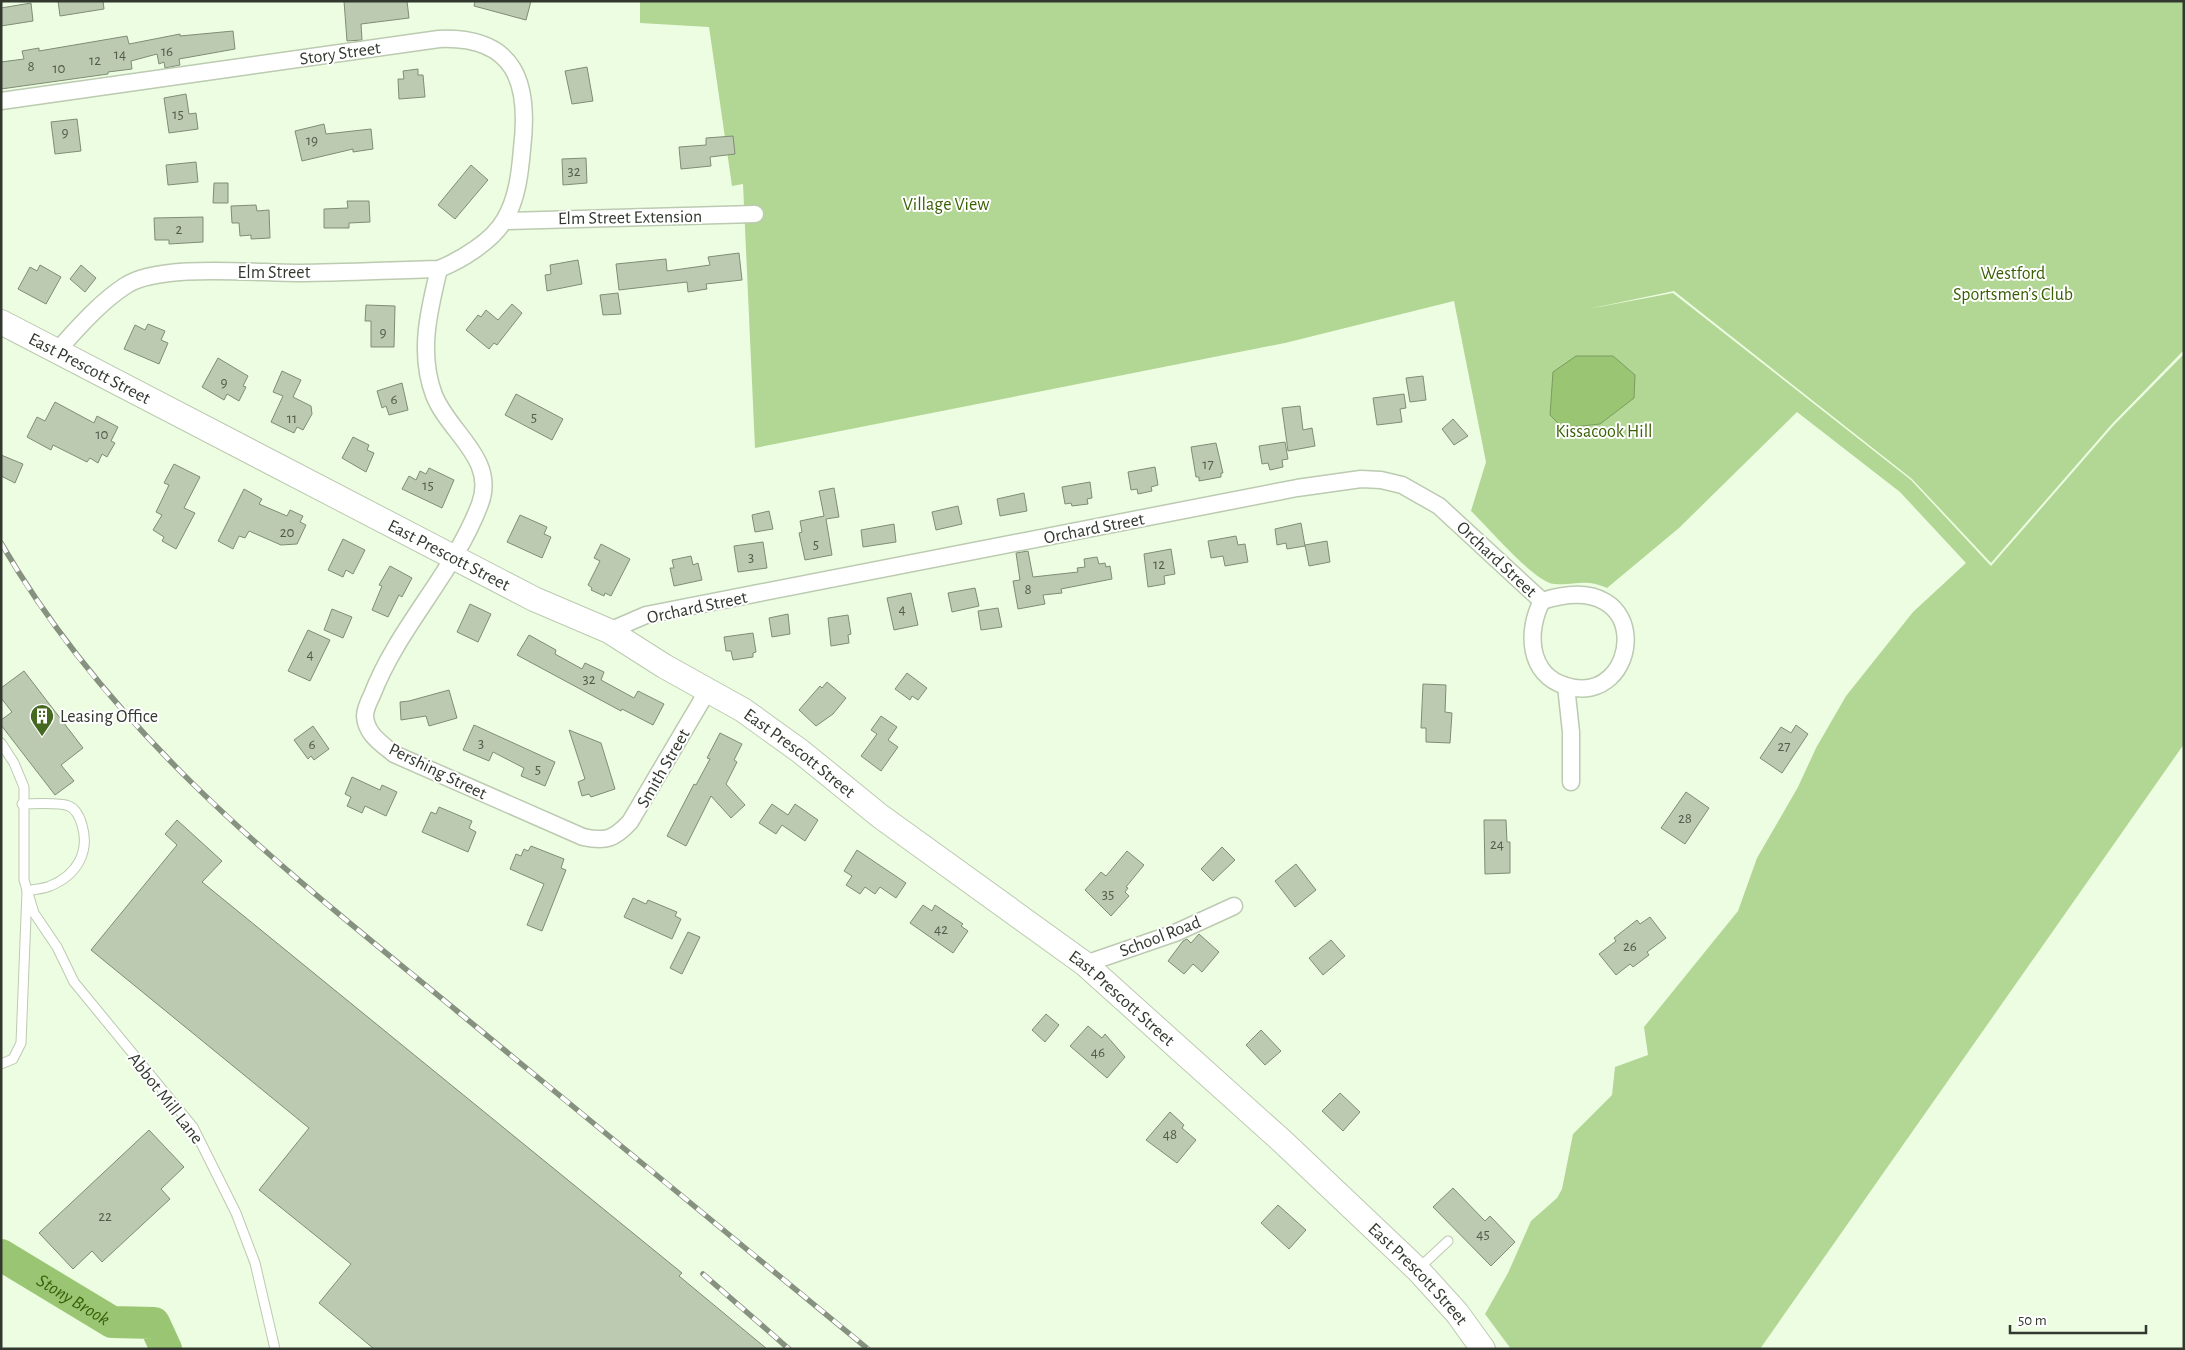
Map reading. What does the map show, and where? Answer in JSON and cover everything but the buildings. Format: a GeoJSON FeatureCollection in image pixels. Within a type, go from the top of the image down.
{"type":"FeatureCollection","features":[{"type":"Feature","properties":{"kind":"main road","name":"East Prescott Street"},"geometry":{"type":"LineString","coordinates":[[1,322],[453,558],[534,599],[609,631],[664,666],[744,710],[800,751],[880,816],[1085,964],[1284,1142],[1418,1270],[1457,1313],[1483,1349]]}},
{"type":"Feature","properties":{"kind":"street","name":"Story Street"},"geometry":{"type":"LineString","coordinates":[[1,101],[439,38],[462,38],[485,44],[505,58],[518,75],[524,100],[525,128],[514,199],[505,220]]}},
{"type":"Feature","properties":{"kind":"street","name":"Elm Street Extension"},"geometry":{"type":"LineString","coordinates":[[505,220],[755,214]]}},
{"type":"Feature","properties":{"kind":"street","name":"Elm Street"},"geometry":{"type":"LineString","coordinates":[[56,352],[88,317],[125,285],[148,275],[177,272],[300,273],[439,269],[476,247],[505,220]]}},
{"type":"Feature","properties":{"kind":"street","name":"Pershing Street"},"geometry":{"type":"LineString","coordinates":[[439,269],[430,303],[425,343],[428,372],[434,395],[444,414],[469,447],[483,470],[485,484],[480,504],[453,558],[378,678],[365,714],[367,727],[377,740],[394,754],[583,837],[600,841],[610,837]]}},
{"type":"Feature","properties":{"kind":"street","name":"Orchard Street"},"geometry":{"type":"LineString","coordinates":[[609,631],[646,615],[1297,488],[1361,479],[1381,480],[1402,485],[1439,506],[1542,601]]}},
{"type":"Feature","properties":{"kind":"street","name":"Orchard Street"},"geometry":{"type":"LineString","coordinates":[[1563,594],[1592,595],[1614,606],[1624,624],[1626,646],[1620,664],[1609,680],[1594,687],[1573,688],[1556,683],[1540,669],[1533,648],[1536,611],[1542,601],[1563,594]]}},
{"type":"Feature","properties":{"kind":"street"},"geometry":{"type":"LineString","coordinates":[[1566,686],[1571,732],[1570,782]]}},
{"type":"Feature","properties":{"kind":"street","name":"Smith Street"},"geometry":{"type":"LineString","coordinates":[[610,837],[619,834],[636,814],[708,690]]}},
{"type":"Feature","properties":{"kind":"street","name":"School Road"},"geometry":{"type":"LineString","coordinates":[[1085,964],[1175,933],[1234,906]]}},
{"type":"Feature","properties":{"kind":"lane"},"geometry":{"type":"LineString","coordinates":[[1,1064],[13,1059],[21,1043],[27,891],[24,880],[22,804],[24,787],[3,745]]}},
{"type":"Feature","properties":{"kind":"lane"},"geometry":{"type":"LineString","coordinates":[[22,804],[69,806],[76,811],[86,840],[84,854],[74,869],[50,886],[27,891]]}},
{"type":"Feature","properties":{"kind":"lane","name":"Abbot Mill Lane"},"geometry":{"type":"LineString","coordinates":[[27,891],[34,913],[57,947],[74,982],[193,1127],[212,1161],[236,1213],[255,1262],[275,1349]]}},
{"type":"Feature","properties":{"kind":"lane"},"geometry":{"type":"LineString","coordinates":[[1418,1270],[1448,1241]]}},
{"type":"Feature","properties":{"kind":"green space"},"geometry":{"type":"Polygon","coordinates":[[[640,1],[2184,1],[2184,350],[2112,424],[1991,563],[1912,479],[1674,291],[1588,309],[1673,293],[1911,480],[1991,566],[2113,426],[2184,354],[2184,744],[1760,1349],[1511,1349],[1485,1314],[1508,1273],[1531,1221],[1557,1198],[1562,1189],[1573,1134],[1612,1095],[1615,1067],[1648,1055],[1644,1027],[1738,911],[1757,858],[1798,787],[1816,748],[1846,696],[1913,612],[1966,563],[1900,492],[1797,412],[1679,528],[1607,588],[1592,583],[1554,584],[1546,581],[1511,553],[1471,511],[1486,462],[1454,301],[1285,343],[755,448],[743,184],[732,186],[709,27],[640,23],[640,1]]]}},
{"type":"Feature","properties":{"kind":"shaded area"},"geometry":{"type":"Polygon","coordinates":[[[1576,356],[1613,356],[1635,375],[1634,398],[1600,424],[1563,428],[1550,415],[1553,372],[1576,356]]]}},
{"type":"Feature","properties":{"kind":"waterway","name":"Stony Brook"},"geometry":{"type":"LineString","coordinates":[[1,1255],[112,1322],[154,1323],[166,1349]]}},
{"type":"Feature","properties":{"kind":"railway"},"geometry":{"type":"LineString","coordinates":[[1,543],[46,613],[96,679],[150,740],[207,798],[267,853],[330,906],[868,1349]]}},
{"type":"Feature","properties":{"kind":"railway"},"geometry":{"type":"LineString","coordinates":[[703,1274],[789,1349]]}},
{"type":"Feature","properties":{"kind":"place","name":"Leasing Office"},"geometry":{"type":"Point","coordinates":[42,737]}},
{"type":"Feature","properties":{"kind":"park label","name":"Village View"},"geometry":{"type":"Point","coordinates":[946,204]}},
{"type":"Feature","properties":{"kind":"park label","name":"Westford Sportsmen’s Club"},"geometry":{"type":"Point","coordinates":[2013,283]}},
{"type":"Feature","properties":{"kind":"park label","name":"Kissacook Hill"},"geometry":{"type":"Point","coordinates":[1604,431]}}]}
